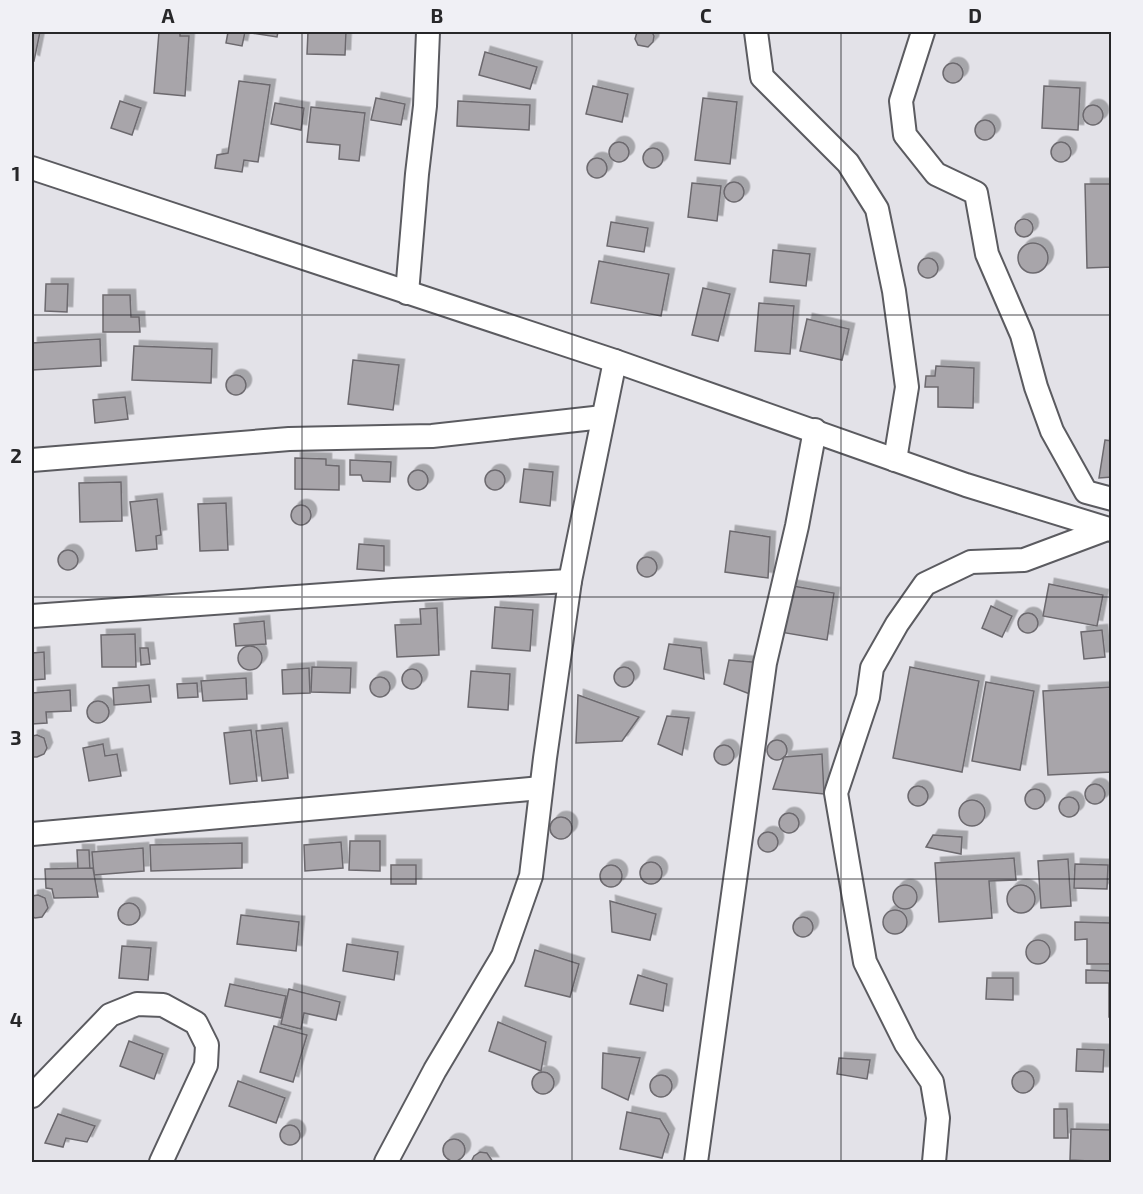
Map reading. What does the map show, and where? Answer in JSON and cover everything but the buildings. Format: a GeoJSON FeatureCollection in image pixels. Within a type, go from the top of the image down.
{"type":"FeatureCollection","features":[{"type":"Feature","properties":{"kind":"street"},"geometry":{"type":"LineString","coordinates":[[407,293],[425,106],[428,32]]}},
{"type":"Feature","properties":{"kind":"street"},"geometry":{"type":"LineString","coordinates":[[756,32],[762,77],[848,163],[877,209],[894,291],[908,387],[895,460]]}},
{"type":"Feature","properties":{"kind":"street"},"geometry":{"type":"LineString","coordinates":[[923,32],[901,101],[905,135],[936,174],[976,193],[987,254],[1022,335],[1036,387],[1052,431],[1086,492],[1112,499]]}},
{"type":"Feature","properties":{"kind":"street"},"geometry":{"type":"LineString","coordinates":[[32,168],[615,361],[966,485],[1109,529]]}},
{"type":"Feature","properties":{"kind":"street"},"geometry":{"type":"LineString","coordinates":[[386,1162],[435,1070],[503,956],[531,876],[570,581],[615,361]]}},
{"type":"Feature","properties":{"kind":"street"},"geometry":{"type":"LineString","coordinates":[[32,460],[289,440],[432,436],[603,417]]}},
{"type":"Feature","properties":{"kind":"street"},"geometry":{"type":"LineString","coordinates":[[696,1162],[765,663],[798,526],[815,430]]}},
{"type":"Feature","properties":{"kind":"street"},"geometry":{"type":"LineString","coordinates":[[934,1162],[938,1118],[932,1082],[906,1044],[865,962],[836,793],[868,697],[872,668],[897,624],[925,584],[971,562],[1024,560],[1109,529]]}},
{"type":"Feature","properties":{"kind":"street"},"geometry":{"type":"LineString","coordinates":[[32,616],[394,590],[570,581]]}},
{"type":"Feature","properties":{"kind":"street"},"geometry":{"type":"LineString","coordinates":[[32,834],[541,788]]}},
{"type":"Feature","properties":{"kind":"street"},"geometry":{"type":"LineString","coordinates":[[32,1096],[111,1015],[137,1004],[163,1005],[196,1023],[207,1045],[206,1065],[161,1162]]}}]}
